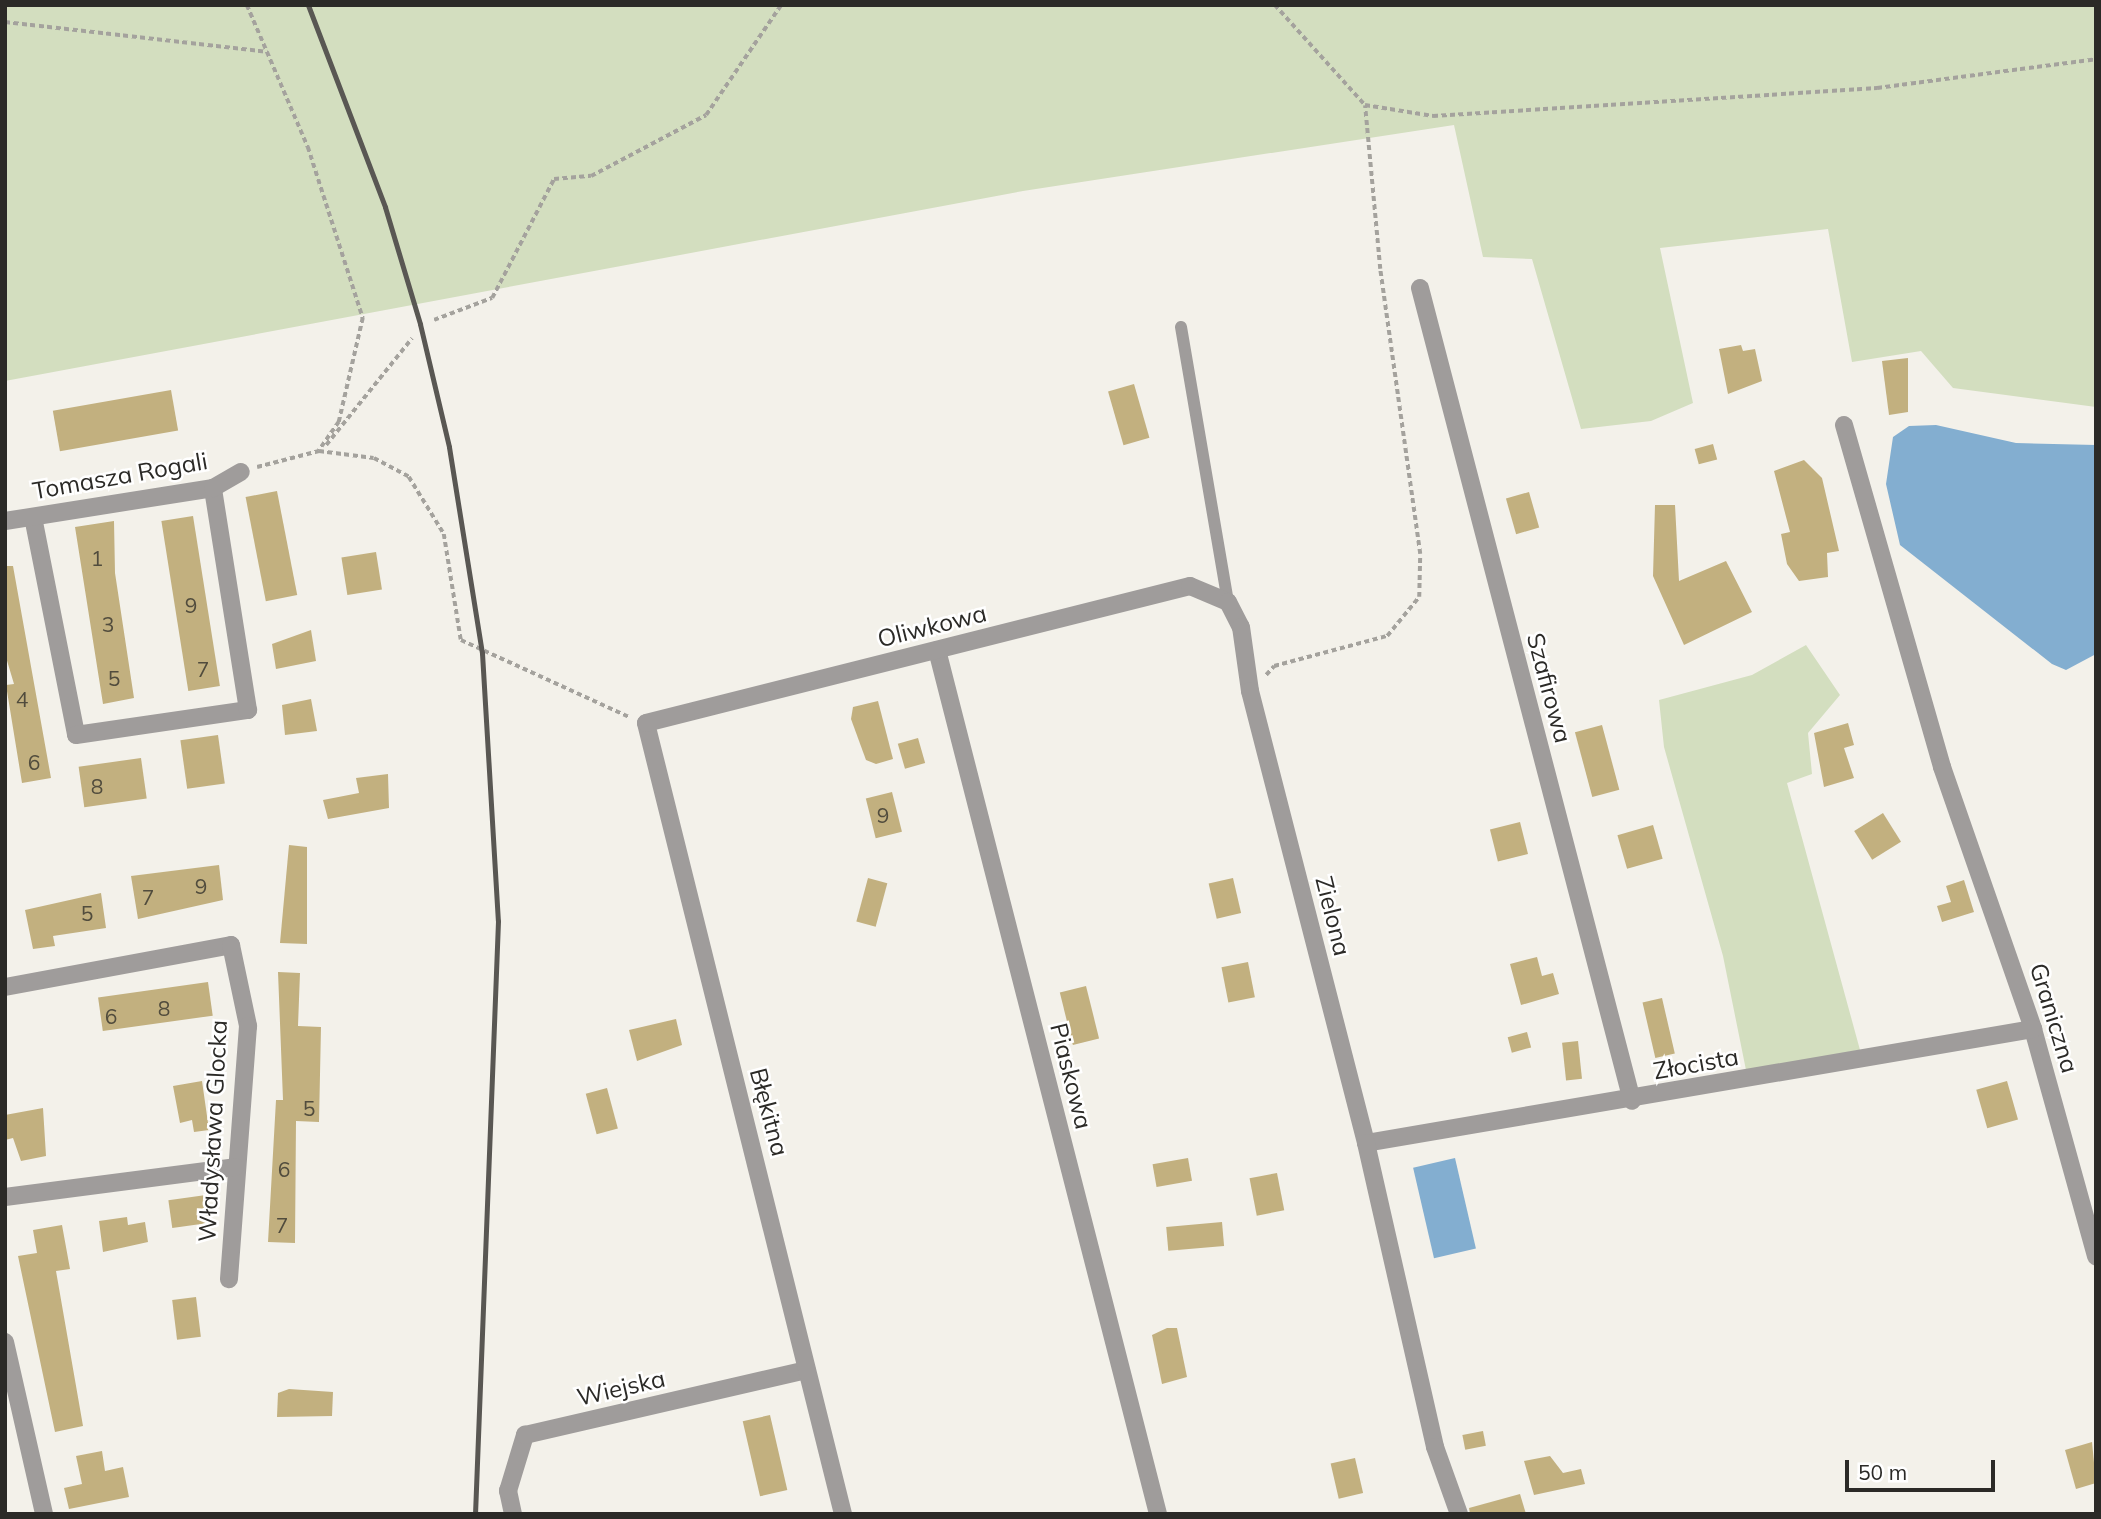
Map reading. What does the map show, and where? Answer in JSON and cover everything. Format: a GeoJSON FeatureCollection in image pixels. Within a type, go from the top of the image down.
{"type":"FeatureCollection","features":[{"type":"Feature","properties":{"kind":"street","name":"Szafirowa"},"geometry":{"type":"LineString","coordinates":[[1420,288],[1632,1101]]}},
{"type":"Feature","properties":{"kind":"street","name":"Graniczna"},"geometry":{"type":"LineString","coordinates":[[1844,425],[1942,766],[2033,1029],[2096,1256]]}},
{"type":"Feature","properties":{"kind":"street","name":"Tomasza Rogali"},"geometry":{"type":"LineString","coordinates":[[5,521],[213,488],[241,471]]}},
{"type":"Feature","properties":{"kind":"street"},"geometry":{"type":"LineString","coordinates":[[33,517],[76,735],[248,710],[213,488]]}},
{"type":"Feature","properties":{"kind":"street","name":"Oliwkowa"},"geometry":{"type":"LineString","coordinates":[[646,723],[1190,586],[1228,602]]}},
{"type":"Feature","properties":{"kind":"street","name":"Zielona"},"geometry":{"type":"LineString","coordinates":[[1228,602],[1241,627],[1250,691],[1366,1143],[1435,1447],[1459,1514]]}},
{"type":"Feature","properties":{"kind":"street","name":"Piaskowa"},"geometry":{"type":"LineString","coordinates":[[937,650],[1158,1514]]}},
{"type":"Feature","properties":{"kind":"street","name":"Błękitna"},"geometry":{"type":"LineString","coordinates":[[646,723],[843,1514]]}},
{"type":"Feature","properties":{"kind":"street","name":"Władysława Glocka"},"geometry":{"type":"LineString","coordinates":[[5,987],[231,946],[248,1026],[235,1167],[229,1279]]}},
{"type":"Feature","properties":{"kind":"street","name":"Złocista"},"geometry":{"type":"LineString","coordinates":[[1366,1143],[1632,1101],[2033,1029]]}},
{"type":"Feature","properties":{"kind":"street"},"geometry":{"type":"LineString","coordinates":[[5,1197],[235,1167]]}},
{"type":"Feature","properties":{"kind":"street"},"geometry":{"type":"LineString","coordinates":[[5,1342],[8,1368],[44,1514]]}},
{"type":"Feature","properties":{"kind":"street","name":"Wiejska"},"geometry":{"type":"LineString","coordinates":[[513,1514],[508,1491],[525,1435],[807,1370]]}},
{"type":"Feature","properties":{"kind":"lane","name":"Zielona"},"geometry":{"type":"LineString","coordinates":[[1181,327],[1228,602]]}},
{"type":"Feature","properties":{"kind":"path"},"geometry":{"type":"LineString","coordinates":[[247,5],[308,147],[363,318],[339,422],[319,451]]}},
{"type":"Feature","properties":{"kind":"path"},"geometry":{"type":"LineString","coordinates":[[434,320],[492,298],[554,179],[591,176],[706,115],[781,5]]}},
{"type":"Feature","properties":{"kind":"path"},"geometry":{"type":"LineString","coordinates":[[1250,691],[1274,666],[1387,636],[1419,597],[1420,554],[1378,257],[1365,105],[1275,5]]}},
{"type":"Feature","properties":{"kind":"path"},"geometry":{"type":"LineString","coordinates":[[5,22],[268,52]]}},
{"type":"Feature","properties":{"kind":"path"},"geometry":{"type":"LineString","coordinates":[[1365,105],[1433,116],[1496,113],[1877,88],[2096,59]]}},
{"type":"Feature","properties":{"kind":"path"},"geometry":{"type":"LineString","coordinates":[[319,451],[351,421],[370,384],[412,338]]}},
{"type":"Feature","properties":{"kind":"path"},"geometry":{"type":"LineString","coordinates":[[241,471],[319,451],[374,458],[409,477],[434,509],[455,579],[461,640],[598,708],[646,723]]}},
{"type":"Feature","properties":{"kind":"green space"},"geometry":{"type":"Polygon","coordinates":[[[5,5],[2096,5],[2096,407],[1953,388],[1921,351],[1852,362],[1828,229],[1660,248],[1693,403],[1651,421],[1581,429],[1532,259],[1483,257],[1454,125],[1023,191],[5,381],[5,5]]]}},
{"type":"Feature","properties":{"kind":"green space"},"geometry":{"type":"Polygon","coordinates":[[[1806,645],[1840,695],[1808,733],[1812,774],[1787,783],[1860,1050],[1746,1070],[1723,956],[1664,747],[1659,700],[1752,675],[1806,645]]]}},
{"type":"Feature","properties":{"kind":"water"},"geometry":{"type":"Polygon","coordinates":[[[1936,425],[2016,443],[2096,445],[2096,654],[2066,670],[2052,664],[1900,545],[1886,484],[1893,437],[1909,426],[1936,425]]]}},
{"type":"Feature","properties":{"kind":"water"},"geometry":{"type":"Polygon","coordinates":[[[1455,1158],[1476,1249],[1434,1258],[1413,1168],[1455,1158]]]}},
{"type":"Feature","properties":{"kind":"building"},"geometry":{"type":"Polygon","coordinates":[[[1741,345],[1743,351],[1755,349],[1762,381],[1728,394],[1719,349],[1741,345]]]}},
{"type":"Feature","properties":{"kind":"building"},"geometry":{"type":"Polygon","coordinates":[[[1908,358],[1908,412],[1889,415],[1882,361],[1908,358]]]}},
{"type":"Feature","properties":{"kind":"building"},"geometry":{"type":"Polygon","coordinates":[[[1134,384],[1149,438],[1123,445],[1108,391],[1134,384]]]}},
{"type":"Feature","properties":{"kind":"building"},"geometry":{"type":"Polygon","coordinates":[[[171,390],[178,430],[60,451],[53,411],[171,390]]]}},
{"type":"Feature","properties":{"kind":"building"},"geometry":{"type":"Polygon","coordinates":[[[1713,444],[1717,459],[1699,464],[1695,449],[1713,444]]]}},
{"type":"Feature","properties":{"kind":"building"},"geometry":{"type":"Polygon","coordinates":[[[1804,460],[1822,478],[1839,551],[1827,553],[1828,577],[1799,581],[1787,564],[1781,534],[1790,532],[1774,471],[1804,460]]]}},
{"type":"Feature","properties":{"kind":"building"},"geometry":{"type":"Polygon","coordinates":[[[277,491],[297,595],[266,601],[246,497],[277,491]]]}},
{"type":"Feature","properties":{"kind":"building"},"geometry":{"type":"Polygon","coordinates":[[[1529,492],[1539,528],[1516,534],[1506,499],[1529,492]]]}},
{"type":"Feature","properties":{"kind":"building"},"geometry":{"type":"Polygon","coordinates":[[[1655,505],[1675,505],[1679,581],[1726,561],[1752,612],[1684,645],[1653,576],[1655,505]]]}},
{"type":"Feature","properties":{"kind":"building"},"geometry":{"type":"Polygon","coordinates":[[[193,516],[220,686],[188,691],[161,521],[193,516]]]}},
{"type":"Feature","properties":{"kind":"building"},"geometry":{"type":"Polygon","coordinates":[[[114,521],[115,573],[134,698],[103,704],[75,527],[114,521]]]}},
{"type":"Feature","properties":{"kind":"building"},"geometry":{"type":"Polygon","coordinates":[[[376,552],[382,590],[347,595],[341,557],[376,552]]]}},
{"type":"Feature","properties":{"kind":"building"},"geometry":{"type":"Polygon","coordinates":[[[5,566],[13,566],[51,778],[22,783],[6,685],[14,684],[5,654],[5,566]]]}},
{"type":"Feature","properties":{"kind":"building"},"geometry":{"type":"Polygon","coordinates":[[[311,630],[316,661],[276,669],[272,644],[311,630]]]}},
{"type":"Feature","properties":{"kind":"building"},"geometry":{"type":"Polygon","coordinates":[[[311,699],[317,731],[285,735],[282,705],[311,699]]]}},
{"type":"Feature","properties":{"kind":"building"},"geometry":{"type":"Polygon","coordinates":[[[878,701],[893,759],[876,764],[866,760],[851,719],[853,707],[878,701]]]}},
{"type":"Feature","properties":{"kind":"building"},"geometry":{"type":"Polygon","coordinates":[[[1848,723],[1854,745],[1844,748],[1854,778],[1824,787],[1814,733],[1848,723]]]}},
{"type":"Feature","properties":{"kind":"building"},"geometry":{"type":"Polygon","coordinates":[[[1602,725],[1619,790],[1592,797],[1575,732],[1602,725]]]}},
{"type":"Feature","properties":{"kind":"building"},"geometry":{"type":"Polygon","coordinates":[[[218,735],[225,784],[187,789],[180,740],[218,735]]]}},
{"type":"Feature","properties":{"kind":"building"},"geometry":{"type":"Polygon","coordinates":[[[918,738],[925,763],[905,769],[898,744],[918,738]]]}},
{"type":"Feature","properties":{"kind":"building"},"geometry":{"type":"Polygon","coordinates":[[[141,758],[147,799],[84,807],[79,767],[141,758]]]}},
{"type":"Feature","properties":{"kind":"building"},"geometry":{"type":"Polygon","coordinates":[[[388,774],[389,808],[328,819],[323,800],[359,793],[356,778],[388,774]]]}},
{"type":"Feature","properties":{"kind":"building"},"geometry":{"type":"Polygon","coordinates":[[[892,792],[902,832],[876,838],[866,799],[892,792]]]}},
{"type":"Feature","properties":{"kind":"building"},"geometry":{"type":"Polygon","coordinates":[[[1883,813],[1901,842],[1872,860],[1854,831],[1883,813]]]}},
{"type":"Feature","properties":{"kind":"building"},"geometry":{"type":"Polygon","coordinates":[[[1520,822],[1528,854],[1498,862],[1490,829],[1520,822]]]}},
{"type":"Feature","properties":{"kind":"building"},"geometry":{"type":"Polygon","coordinates":[[[1653,825],[1663,859],[1627,869],[1617,835],[1653,825]]]}},
{"type":"Feature","properties":{"kind":"building"},"geometry":{"type":"Polygon","coordinates":[[[289,845],[307,847],[307,944],[280,943],[289,845]]]}},
{"type":"Feature","properties":{"kind":"building"},"geometry":{"type":"Polygon","coordinates":[[[219,865],[223,900],[138,919],[131,876],[219,865]]]}},
{"type":"Feature","properties":{"kind":"building"},"geometry":{"type":"Polygon","coordinates":[[[868,878],[887,883],[876,927],[856,921],[868,878]]]}},
{"type":"Feature","properties":{"kind":"building"},"geometry":{"type":"Polygon","coordinates":[[[1233,878],[1241,913],[1217,919],[1209,884],[1233,878]]]}},
{"type":"Feature","properties":{"kind":"building"},"geometry":{"type":"Polygon","coordinates":[[[1964,880],[1974,912],[1942,922],[1937,906],[1951,902],[1946,886],[1964,880]]]}},
{"type":"Feature","properties":{"kind":"building"},"geometry":{"type":"Polygon","coordinates":[[[101,893],[106,928],[53,936],[55,946],[33,949],[25,910],[101,893]]]}},
{"type":"Feature","properties":{"kind":"building"},"geometry":{"type":"Polygon","coordinates":[[[1537,957],[1542,976],[1553,973],[1559,994],[1521,1005],[1510,964],[1537,957]]]}},
{"type":"Feature","properties":{"kind":"building"},"geometry":{"type":"Polygon","coordinates":[[[1248,962],[1255,997],[1228,1002],[1221,967],[1248,962]]]}},
{"type":"Feature","properties":{"kind":"building"},"geometry":{"type":"Polygon","coordinates":[[[278,972],[300,973],[298,1026],[321,1027],[319,1122],[296,1121],[295,1243],[268,1242],[276,1100],[283,1100],[278,972]]]}},
{"type":"Feature","properties":{"kind":"building"},"geometry":{"type":"Polygon","coordinates":[[[208,982],[213,1016],[103,1031],[98,997],[208,982]]]}},
{"type":"Feature","properties":{"kind":"building"},"geometry":{"type":"Polygon","coordinates":[[[1086,986],[1099,1038],[1073,1045],[1060,993],[1086,986]]]}},
{"type":"Feature","properties":{"kind":"building"},"geometry":{"type":"Polygon","coordinates":[[[1662,998],[1675,1054],[1655,1058],[1643,1002],[1662,998]]]}},
{"type":"Feature","properties":{"kind":"building"},"geometry":{"type":"Polygon","coordinates":[[[676,1019],[682,1045],[637,1061],[629,1030],[676,1019]]]}},
{"type":"Feature","properties":{"kind":"building"},"geometry":{"type":"Polygon","coordinates":[[[1527,1032],[1531,1047],[1512,1053],[1508,1037],[1527,1032]]]}},
{"type":"Feature","properties":{"kind":"building"},"geometry":{"type":"Polygon","coordinates":[[[1578,1041],[1582,1079],[1566,1080],[1562,1043],[1578,1041]]]}},
{"type":"Feature","properties":{"kind":"building"},"geometry":{"type":"Polygon","coordinates":[[[202,1081],[209,1130],[194,1132],[192,1120],[180,1123],[173,1086],[202,1081]]]}},
{"type":"Feature","properties":{"kind":"building"},"geometry":{"type":"Polygon","coordinates":[[[2007,1081],[2018,1119],[1987,1128],[1976,1090],[2007,1081]]]}},
{"type":"Feature","properties":{"kind":"building"},"geometry":{"type":"Polygon","coordinates":[[[607,1088],[618,1129],[597,1134],[586,1094],[607,1088]]]}},
{"type":"Feature","properties":{"kind":"building"},"geometry":{"type":"Polygon","coordinates":[[[43,1108],[46,1156],[21,1161],[13,1138],[5,1140],[5,1115],[43,1108]]]}},
{"type":"Feature","properties":{"kind":"building"},"geometry":{"type":"Polygon","coordinates":[[[1188,1158],[1192,1181],[1157,1187],[1153,1164],[1188,1158]]]}},
{"type":"Feature","properties":{"kind":"building"},"geometry":{"type":"Polygon","coordinates":[[[1277,1173],[1284,1210],[1257,1216],[1250,1178],[1277,1173]]]}},
{"type":"Feature","properties":{"kind":"building"},"geometry":{"type":"Polygon","coordinates":[[[206,1195],[210,1223],[172,1228],[168,1200],[206,1195]]]}},
{"type":"Feature","properties":{"kind":"building"},"geometry":{"type":"Polygon","coordinates":[[[127,1217],[128,1225],[145,1222],[148,1242],[103,1252],[99,1221],[127,1217]]]}},
{"type":"Feature","properties":{"kind":"building"},"geometry":{"type":"Polygon","coordinates":[[[1222,1222],[1224,1246],[1168,1251],[1166,1227],[1222,1222]]]}},
{"type":"Feature","properties":{"kind":"building"},"geometry":{"type":"Polygon","coordinates":[[[62,1225],[70,1269],[56,1271],[83,1426],[55,1432],[18,1256],[37,1253],[33,1230],[62,1225]]]}},
{"type":"Feature","properties":{"kind":"building"},"geometry":{"type":"Polygon","coordinates":[[[196,1297],[201,1337],[177,1340],[172,1300],[196,1297]]]}},
{"type":"Feature","properties":{"kind":"building"},"geometry":{"type":"Polygon","coordinates":[[[1167,1328],[1177,1328],[1187,1377],[1162,1384],[1152,1335],[1167,1328]]]}},
{"type":"Feature","properties":{"kind":"building"},"geometry":{"type":"Polygon","coordinates":[[[289,1389],[333,1392],[332,1416],[277,1417],[278,1393],[289,1389]]]}},
{"type":"Feature","properties":{"kind":"building"},"geometry":{"type":"Polygon","coordinates":[[[770,1415],[787,1490],[760,1496],[743,1421],[770,1415]]]}},
{"type":"Feature","properties":{"kind":"building"},"geometry":{"type":"Polygon","coordinates":[[[1483,1431],[1486,1446],[1465,1450],[1462,1435],[1483,1431]]]}},
{"type":"Feature","properties":{"kind":"building"},"geometry":{"type":"Polygon","coordinates":[[[2092,1442],[2096,1483],[2076,1489],[2065,1450],[2092,1442]]]}},
{"type":"Feature","properties":{"kind":"building"},"geometry":{"type":"Polygon","coordinates":[[[102,1451],[105,1471],[123,1467],[129,1497],[69,1509],[64,1488],[82,1484],[76,1456],[102,1451]]]}},
{"type":"Feature","properties":{"kind":"building"},"geometry":{"type":"Polygon","coordinates":[[[1550,1456],[1563,1473],[1581,1469],[1585,1484],[1534,1495],[1524,1461],[1550,1456]]]}},
{"type":"Feature","properties":{"kind":"building"},"geometry":{"type":"Polygon","coordinates":[[[1355,1458],[1363,1493],[1339,1499],[1331,1464],[1355,1458]]]}},
{"type":"Feature","properties":{"kind":"building"},"geometry":{"type":"Polygon","coordinates":[[[1520,1494],[1526,1514],[1470,1514],[1469,1508],[1520,1494]]]}},
{"type":"Feature","properties":{"kind":"railway"},"geometry":{"type":"LineString","coordinates":[[308,5],[385,207],[420,324],[449,447],[482,653],[498,921],[475,1514]]}}]}
